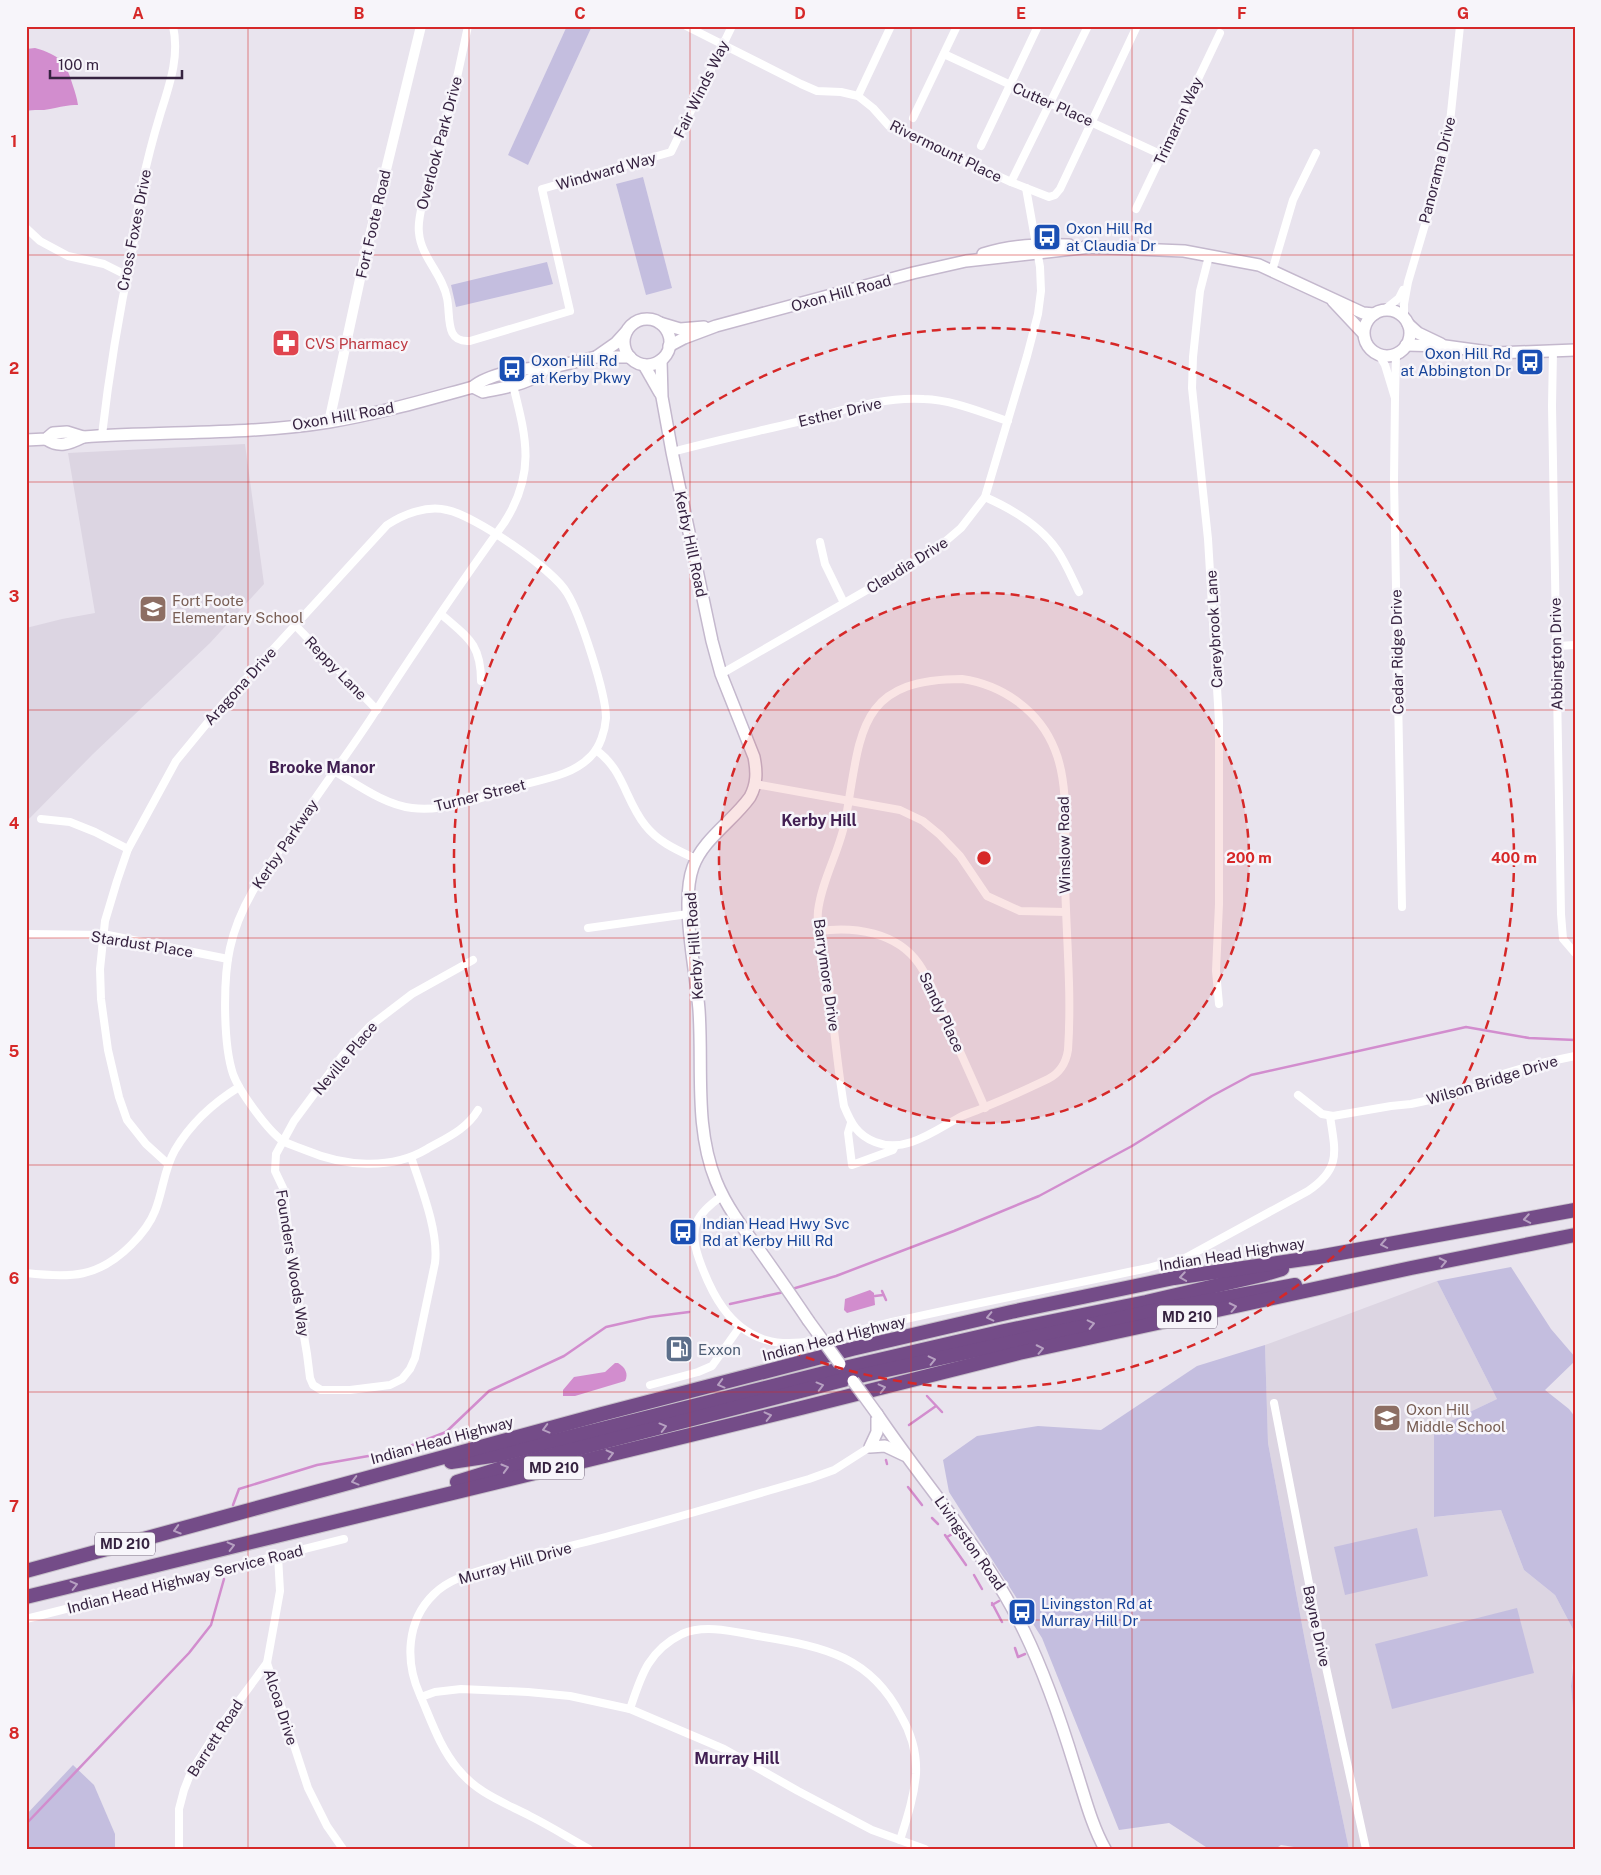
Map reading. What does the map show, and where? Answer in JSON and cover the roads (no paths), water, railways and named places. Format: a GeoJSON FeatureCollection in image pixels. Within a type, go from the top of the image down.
{"type":"FeatureCollection","features":[{"type":"Feature","properties":{"kind":"highway","name":"Indian Head Highway"},"geometry":{"type":"LineString","coordinates":[[26,1571],[402,1468],[852,1349],[1011,1312],[1174,1278],[1318,1257],[1466,1228],[1575,1210]]}},
{"type":"Feature","properties":{"kind":"highway","name":"MD 210"},"geometry":{"type":"LineString","coordinates":[[26,1597],[1019,1353],[1411,1268],[1575,1235]]}},
{"type":"Feature","properties":{"kind":"highway"},"geometry":{"type":"LineString","coordinates":[[308,1527],[502,1468],[1004,1331],[1146,1302],[1262,1275],[1318,1257]]}},
{"type":"Feature","properties":{"kind":"highway"},"geometry":{"type":"LineString","coordinates":[[402,1468],[498,1455],[847,1373],[1167,1308],[1263,1290],[1411,1268]]}},
{"type":"Feature","properties":{"kind":"main road","name":"Oxon Hill Road"},"geometry":{"type":"LineString","coordinates":[[669,346],[716,326],[913,273],[966,261],[1004,248],[1091,247],[1184,251],[1272,270],[1363,313],[1379,312]]}},
{"type":"Feature","properties":{"kind":"main road","name":"Oxon Hill Road"},"geometry":{"type":"LineString","coordinates":[[1330,298],[1363,334]]}},
{"type":"Feature","properties":{"kind":"main road"},"geometry":{"type":"LineString","coordinates":[[1406,321],[1410,331],[1406,346],[1396,354],[1390,356],[1379,355],[1371,350],[1365,342],[1363,334],[1366,322],[1379,312],[1391,310],[1406,321],[1418,333],[1444,346]]}},
{"type":"Feature","properties":{"kind":"main road"},"geometry":{"type":"LineString","coordinates":[[645,319],[660,323],[666,329],[670,338],[665,356],[653,364],[644,365],[636,362],[630,357],[624,345],[626,332],[631,326],[645,319]]}},
{"type":"Feature","properties":{"kind":"main road","name":"Oxon Hill Road"},"geometry":{"type":"LineString","coordinates":[[660,323],[680,328],[716,326]]}},
{"type":"Feature","properties":{"kind":"main road","name":"Oxon Hill Road"},"geometry":{"type":"LineString","coordinates":[[596,357],[616,343],[626,332]]}},
{"type":"Feature","properties":{"kind":"main road"},"geometry":{"type":"LineString","coordinates":[[1406,346],[1444,346],[1496,353],[1575,350]]}},
{"type":"Feature","properties":{"kind":"main road","name":"Oxon Hill Road"},"geometry":{"type":"LineString","coordinates":[[26,440],[46,439],[53,433],[67,432],[83,437],[259,430],[329,422],[374,413],[473,387],[481,381],[510,372],[538,368],[545,369],[596,357],[630,357]]}},
{"type":"Feature","properties":{"kind":"main road","name":"Kerby Hill Road"},"geometry":{"type":"LineString","coordinates":[[661,360],[662,397],[700,588],[721,674],[754,758],[757,776],[752,792],[745,804],[696,859],[692,868],[689,885],[688,914],[699,1009],[701,1107],[704,1141],[710,1166],[722,1196],[847,1373]]}},
{"type":"Feature","properties":{"kind":"main road","name":"Kerby Hill Road"},"geometry":{"type":"LineString","coordinates":[[644,365],[662,397]]}},
{"type":"Feature","properties":{"kind":"main road"},"geometry":{"type":"LineString","coordinates":[[473,387],[482,392],[540,376],[545,369]]}},
{"type":"Feature","properties":{"kind":"main road","name":"Livingston Road"},"geometry":{"type":"LineString","coordinates":[[847,1373],[990,1569],[1025,1632],[1050,1692],[1091,1816],[1105,1849]]}},
{"type":"Feature","properties":{"kind":"main road"},"geometry":{"type":"LineString","coordinates":[[877,1414],[877,1432],[870,1447],[885,1446],[908,1458]]}},
{"type":"Feature","properties":{"kind":"street","name":"Cross Foxes Drive"},"geometry":{"type":"LineString","coordinates":[[102,435],[108,379],[145,172],[173,70],[176,51],[173,26]]}},
{"type":"Feature","properties":{"kind":"street","name":"Fort Foote Road"},"geometry":{"type":"LineString","coordinates":[[329,422],[365,256],[421,26]]}},
{"type":"Feature","properties":{"kind":"street","name":"Overlook Park Drive"},"geometry":{"type":"LineString","coordinates":[[468,26],[442,140],[419,221],[420,242],[447,298],[451,333],[462,342],[570,311],[542,189]]}},
{"type":"Feature","properties":{"kind":"street"},"geometry":{"type":"LineString","coordinates":[[686,26],[817,91],[841,92],[858,96],[891,26]]}},
{"type":"Feature","properties":{"kind":"street","name":"Fair Winds Way"},"geometry":{"type":"LineString","coordinates":[[671,152],[732,26]]}},
{"type":"Feature","properties":{"kind":"street"},"geometry":{"type":"LineString","coordinates":[[913,118],[957,26]]}},
{"type":"Feature","properties":{"kind":"street"},"geometry":{"type":"LineString","coordinates":[[981,146],[1038,26]]}},
{"type":"Feature","properties":{"kind":"street"},"geometry":{"type":"LineString","coordinates":[[1092,121],[1137,26]]}},
{"type":"Feature","properties":{"kind":"street","name":"Panorama Drive"},"geometry":{"type":"LineString","coordinates":[[1406,321],[1404,304],[1408,282],[1440,174],[1449,132],[1460,26]]}},
{"type":"Feature","properties":{"kind":"street"},"geometry":{"type":"LineString","coordinates":[[1011,182],[1051,103],[1086,27]]}},
{"type":"Feature","properties":{"kind":"street","name":"Trimaran Way"},"geometry":{"type":"LineString","coordinates":[[1136,209],[1220,33]]}},
{"type":"Feature","properties":{"kind":"street","name":"Cutter Place"},"geometry":{"type":"LineString","coordinates":[[944,54],[1162,155]]}},
{"type":"Feature","properties":{"kind":"street","name":"Rivermount Place"},"geometry":{"type":"LineString","coordinates":[[858,96],[873,108],[889,126],[1011,182],[1049,197],[1060,189],[1092,121]]}},
{"type":"Feature","properties":{"kind":"street","name":"Windward Way"},"geometry":{"type":"LineString","coordinates":[[542,189],[671,152]]}},
{"type":"Feature","properties":{"kind":"street"},"geometry":{"type":"LineString","coordinates":[[1272,270],[1293,200],[1316,153]]}},
{"type":"Feature","properties":{"kind":"street","name":"Claudia Drive"},"geometry":{"type":"LineString","coordinates":[[721,674],[922,559],[961,528],[985,497],[1027,356],[1040,304],[1041,281],[1038,249],[1026,188]]}},
{"type":"Feature","properties":{"kind":"street"},"geometry":{"type":"LineString","coordinates":[[26,228],[40,241],[58,252],[110,266],[126,275]]}},
{"type":"Feature","properties":{"kind":"street","name":"Careybrook Lane"},"geometry":{"type":"LineString","coordinates":[[1209,256],[1200,292],[1193,357],[1192,388],[1212,582],[1219,721],[1219,894],[1216,972],[1219,1004]]}},
{"type":"Feature","properties":{"kind":"street","name":"Panorama Drive"},"geometry":{"type":"LineString","coordinates":[[1379,312],[1399,298],[1408,282]]}},
{"type":"Feature","properties":{"kind":"street","name":"Abbington Drive"},"geometry":{"type":"LineString","coordinates":[[1553,351],[1557,755],[1562,929],[1566,943],[1575,953]]}},
{"type":"Feature","properties":{"kind":"street","name":"Cedar Ridge Drive"},"geometry":{"type":"LineString","coordinates":[[1396,354],[1394,480],[1402,907]]}},
{"type":"Feature","properties":{"kind":"street","name":"Cedar Ridge Drive"},"geometry":{"type":"LineString","coordinates":[[1379,355],[1388,373],[1395,398]]}},
{"type":"Feature","properties":{"kind":"street","name":"Kerby Parkway"},"geometry":{"type":"LineString","coordinates":[[478,1110],[462,1130],[411,1157],[379,1162],[346,1163],[324,1157],[282,1140],[261,1118],[239,1087],[233,1074],[228,1045],[226,1006],[228,959],[240,916],[253,891],[510,514],[520,492],[527,460],[524,432],[510,372]]}},
{"type":"Feature","properties":{"kind":"street","name":"Esther Drive"},"geometry":{"type":"LineString","coordinates":[[672,452],[847,410],[910,399],[939,400],[1008,421]]}},
{"type":"Feature","properties":{"kind":"street"},"geometry":{"type":"LineString","coordinates":[[985,497],[1020,516],[1044,535],[1058,551],[1079,592]]}},
{"type":"Feature","properties":{"kind":"street","name":"Aragona Drive"},"geometry":{"type":"LineString","coordinates":[[168,1164],[132,1128],[122,1109],[112,1068],[101,999],[102,935],[108,908],[128,849],[176,761],[207,722],[273,647],[295,626],[387,525],[402,516],[427,510],[448,510],[496,534],[554,577],[566,592],[575,609],[605,709],[605,726],[596,750]]}},
{"type":"Feature","properties":{"kind":"street"},"geometry":{"type":"LineString","coordinates":[[820,542],[825,564],[844,603]]}},
{"type":"Feature","properties":{"kind":"street"},"geometry":{"type":"LineString","coordinates":[[441,614],[475,646],[481,668],[481,681]]}},
{"type":"Feature","properties":{"kind":"street","name":"Reppy Lane"},"geometry":{"type":"LineString","coordinates":[[295,626],[377,710]]}},
{"type":"Feature","properties":{"kind":"street"},"geometry":{"type":"LineString","coordinates":[[1556,646],[1575,645]]}},
{"type":"Feature","properties":{"kind":"street","name":"Winslow Road"},"geometry":{"type":"LineString","coordinates":[[848,800],[858,744],[864,727],[875,709],[883,701],[908,686],[929,680],[962,679],[982,683],[1013,698],[1034,716],[1049,738],[1058,757],[1063,794],[1069,1043],[1064,1063],[1058,1073],[1048,1079],[961,1117],[935,1132],[895,1146],[893,1150],[852,1165]]}},
{"type":"Feature","properties":{"kind":"street"},"geometry":{"type":"LineString","coordinates":[[596,750],[606,757],[621,777],[638,814],[651,832],[678,851],[696,859]]}},
{"type":"Feature","properties":{"kind":"street","name":"Turner Street"},"geometry":{"type":"LineString","coordinates":[[334,771],[385,799],[412,808],[430,808],[488,796],[564,772],[587,760],[596,750]]}},
{"type":"Feature","properties":{"kind":"street"},"geometry":{"type":"LineString","coordinates":[[755,784],[900,810],[923,821],[940,835],[960,856],[987,896],[1014,909],[1026,912],[1066,912]]}},
{"type":"Feature","properties":{"kind":"street","name":"Barrymore Drive"},"geometry":{"type":"LineString","coordinates":[[848,800],[842,837],[819,904],[819,931],[828,982],[844,1106],[856,1131],[867,1139],[895,1146]]}},
{"type":"Feature","properties":{"kind":"street"},"geometry":{"type":"LineString","coordinates":[[41,819],[70,822],[128,849]]}},
{"type":"Feature","properties":{"kind":"street"},"geometry":{"type":"LineString","coordinates":[[588,928],[688,914]]}},
{"type":"Feature","properties":{"kind":"street","name":"Sandy Place"},"geometry":{"type":"LineString","coordinates":[[819,931],[848,928],[860,930],[886,938],[913,957],[930,983],[984,1108]]}},
{"type":"Feature","properties":{"kind":"street","name":"Stardust Place"},"geometry":{"type":"LineString","coordinates":[[26,934],[102,935],[228,959]]}},
{"type":"Feature","properties":{"kind":"street","name":"Neville Place"},"geometry":{"type":"LineString","coordinates":[[282,1140],[331,1071],[370,1026],[412,994],[473,960]]}},
{"type":"Feature","properties":{"kind":"street","name":"Wilson Bridge Drive"},"geometry":{"type":"LineString","coordinates":[[1330,1116],[1411,1104],[1453,1095],[1486,1084],[1496,1076],[1537,1064],[1575,1056]]}},
{"type":"Feature","properties":{"kind":"street"},"geometry":{"type":"LineString","coordinates":[[26,1273],[63,1275],[88,1273],[97,1271],[114,1260],[139,1237],[154,1212],[168,1164],[200,1116],[224,1096],[239,1087]]}},
{"type":"Feature","properties":{"kind":"street"},"geometry":{"type":"LineString","coordinates":[[722,1196],[707,1207],[698,1219],[693,1237],[694,1246],[707,1280],[719,1303],[739,1328],[751,1335],[767,1341],[792,1344],[808,1343],[891,1322],[1148,1268],[1187,1257],[1308,1191],[1324,1179],[1334,1160],[1335,1150],[1330,1116],[1322,1114],[1298,1095]]}},
{"type":"Feature","properties":{"kind":"street","name":"Barrymore Drive"},"geometry":{"type":"LineString","coordinates":[[851,1123],[848,1133],[852,1165]]}},
{"type":"Feature","properties":{"kind":"street","name":"Founders Woods Way"},"geometry":{"type":"LineString","coordinates":[[282,1140],[275,1157],[275,1171],[284,1190],[294,1278],[308,1354],[310,1380],[314,1387],[321,1390],[390,1385],[402,1379],[413,1364],[435,1263],[436,1250],[430,1218],[411,1157]]}},
{"type":"Feature","properties":{"kind":"street"},"geometry":{"type":"LineString","coordinates":[[650,1385],[698,1372],[712,1366],[739,1328]]}},
{"type":"Feature","properties":{"kind":"street","name":"Bayne Drive"},"geometry":{"type":"LineString","coordinates":[[1274,1403],[1318,1631],[1366,1849]]}},
{"type":"Feature","properties":{"kind":"street","name":"Murray Hill Drive"},"geometry":{"type":"LineString","coordinates":[[589,1849],[474,1787],[449,1758],[420,1697],[410,1663],[411,1634],[428,1602],[434,1594],[451,1582],[517,1560],[621,1533],[809,1479],[834,1470],[870,1447]]}},
{"type":"Feature","properties":{"kind":"street","name":"Indian Head Highway Service Road"},"geometry":{"type":"LineString","coordinates":[[26,1619],[344,1539]]}},
{"type":"Feature","properties":{"kind":"street","name":"Alcoa Drive"},"geometry":{"type":"LineString","coordinates":[[278,1556],[280,1591],[267,1663],[308,1788],[327,1826],[343,1849]]}},
{"type":"Feature","properties":{"kind":"street"},"geometry":{"type":"LineString","coordinates":[[630,1709],[641,1675],[651,1660],[666,1644],[688,1632],[723,1631],[778,1639],[828,1651],[848,1659],[863,1668],[882,1685],[899,1710],[909,1732],[914,1751],[916,1771],[910,1811],[900,1840]]}},
{"type":"Feature","properties":{"kind":"street","name":"Barrett Road"},"geometry":{"type":"LineString","coordinates":[[179,1849],[179,1810],[191,1772],[219,1728],[267,1663]]}},
{"type":"Feature","properties":{"kind":"street"},"geometry":{"type":"LineString","coordinates":[[420,1697],[435,1692],[461,1690],[528,1692],[570,1696],[630,1709],[724,1749],[864,1826],[925,1849]]}},
{"type":"Feature","properties":{"kind":"waterway"},"geometry":{"type":"LineString","coordinates":[[792,1289],[836,1276],[1039,1196],[1132,1146],[1212,1096],[1251,1075],[1466,1027],[1529,1038],[1575,1040]]}},
{"type":"Feature","properties":{"kind":"waterway"},"geometry":{"type":"LineString","coordinates":[[882,1291],[886,1300]]}},
{"type":"Feature","properties":{"kind":"waterway"},"geometry":{"type":"LineString","coordinates":[[730,1304],[784,1292]]}},
{"type":"Feature","properties":{"kind":"waterway"},"geometry":{"type":"LineString","coordinates":[[875,1296],[883,1295]]}},
{"type":"Feature","properties":{"kind":"waterway"},"geometry":{"type":"LineString","coordinates":[[233,1505],[239,1489],[317,1465],[397,1451],[446,1432],[489,1391],[564,1356],[606,1327],[650,1317],[689,1312]]}},
{"type":"Feature","properties":{"kind":"waterway"},"geometry":{"type":"LineString","coordinates":[[927,1396],[942,1412]]}},
{"type":"Feature","properties":{"kind":"waterway"},"geometry":{"type":"LineString","coordinates":[[909,1425],[936,1406]]}},
{"type":"Feature","properties":{"kind":"waterway"},"geometry":{"type":"LineString","coordinates":[[886,1460],[887,1464]]}},
{"type":"Feature","properties":{"kind":"waterway"},"geometry":{"type":"LineString","coordinates":[[908,1487],[922,1505]]}},
{"type":"Feature","properties":{"kind":"waterway"},"geometry":{"type":"LineString","coordinates":[[932,1518],[938,1524]]}},
{"type":"Feature","properties":{"kind":"waterway"},"geometry":{"type":"LineString","coordinates":[[947,1537],[954,1533]]}},
{"type":"Feature","properties":{"kind":"waterway"},"geometry":{"type":"LineString","coordinates":[[945,1535],[966,1565]]}},
{"type":"Feature","properties":{"kind":"waterway"},"geometry":{"type":"LineString","coordinates":[[974,1575],[982,1589]]}},
{"type":"Feature","properties":{"kind":"waterway"},"geometry":{"type":"LineString","coordinates":[[26,1824],[189,1653],[211,1625],[224,1579]]}},
{"type":"Feature","properties":{"kind":"waterway"},"geometry":{"type":"LineString","coordinates":[[992,1605],[999,1601]]}},
{"type":"Feature","properties":{"kind":"waterway"},"geometry":{"type":"LineString","coordinates":[[992,1603],[1002,1622]]}},
{"type":"Feature","properties":{"kind":"waterway"},"geometry":{"type":"LineString","coordinates":[[1015,1648],[1018,1657],[1025,1654]]}},
{"type":"Feature","properties":{"kind":"place","name":"Oxon Hill Rd at Claudia Dr"},"geometry":{"type":"Point","coordinates":[1047,237]}},
{"type":"Feature","properties":{"kind":"place","name":"CVS Pharmacy"},"geometry":{"type":"Point","coordinates":[286,343]}},
{"type":"Feature","properties":{"kind":"place","name":"Oxon Hill Rd at Abbington Dr"},"geometry":{"type":"Point","coordinates":[1530,362]}},
{"type":"Feature","properties":{"kind":"place","name":"Oxon Hill Rd at Kerby Pkwy"},"geometry":{"type":"Point","coordinates":[512,369]}},
{"type":"Feature","properties":{"kind":"place","name":"Fort Foote Elementary School"},"geometry":{"type":"Point","coordinates":[153,609]}},
{"type":"Feature","properties":{"kind":"place","name":"Indian Head Hwy Svc Rd at Kerby Hill Rd"},"geometry":{"type":"Point","coordinates":[683,1232]}},
{"type":"Feature","properties":{"kind":"place","name":"Exxon"},"geometry":{"type":"Point","coordinates":[679,1349]}},
{"type":"Feature","properties":{"kind":"place","name":"Oxon Hill Middle School"},"geometry":{"type":"Point","coordinates":[1387,1418]}},
{"type":"Feature","properties":{"kind":"place","name":"Livingston Rd at Murray Hill Dr"},"geometry":{"type":"Point","coordinates":[1022,1612]}},
{"type":"Feature","properties":{"kind":"district","name":"Brooke Manor"},"geometry":{"type":"Point","coordinates":[322,767]}},
{"type":"Feature","properties":{"kind":"district","name":"Kerby Hill"},"geometry":{"type":"Point","coordinates":[819,820]}},
{"type":"Feature","properties":{"kind":"district","name":"Murray Hill"},"geometry":{"type":"Point","coordinates":[737,1758]}}]}
